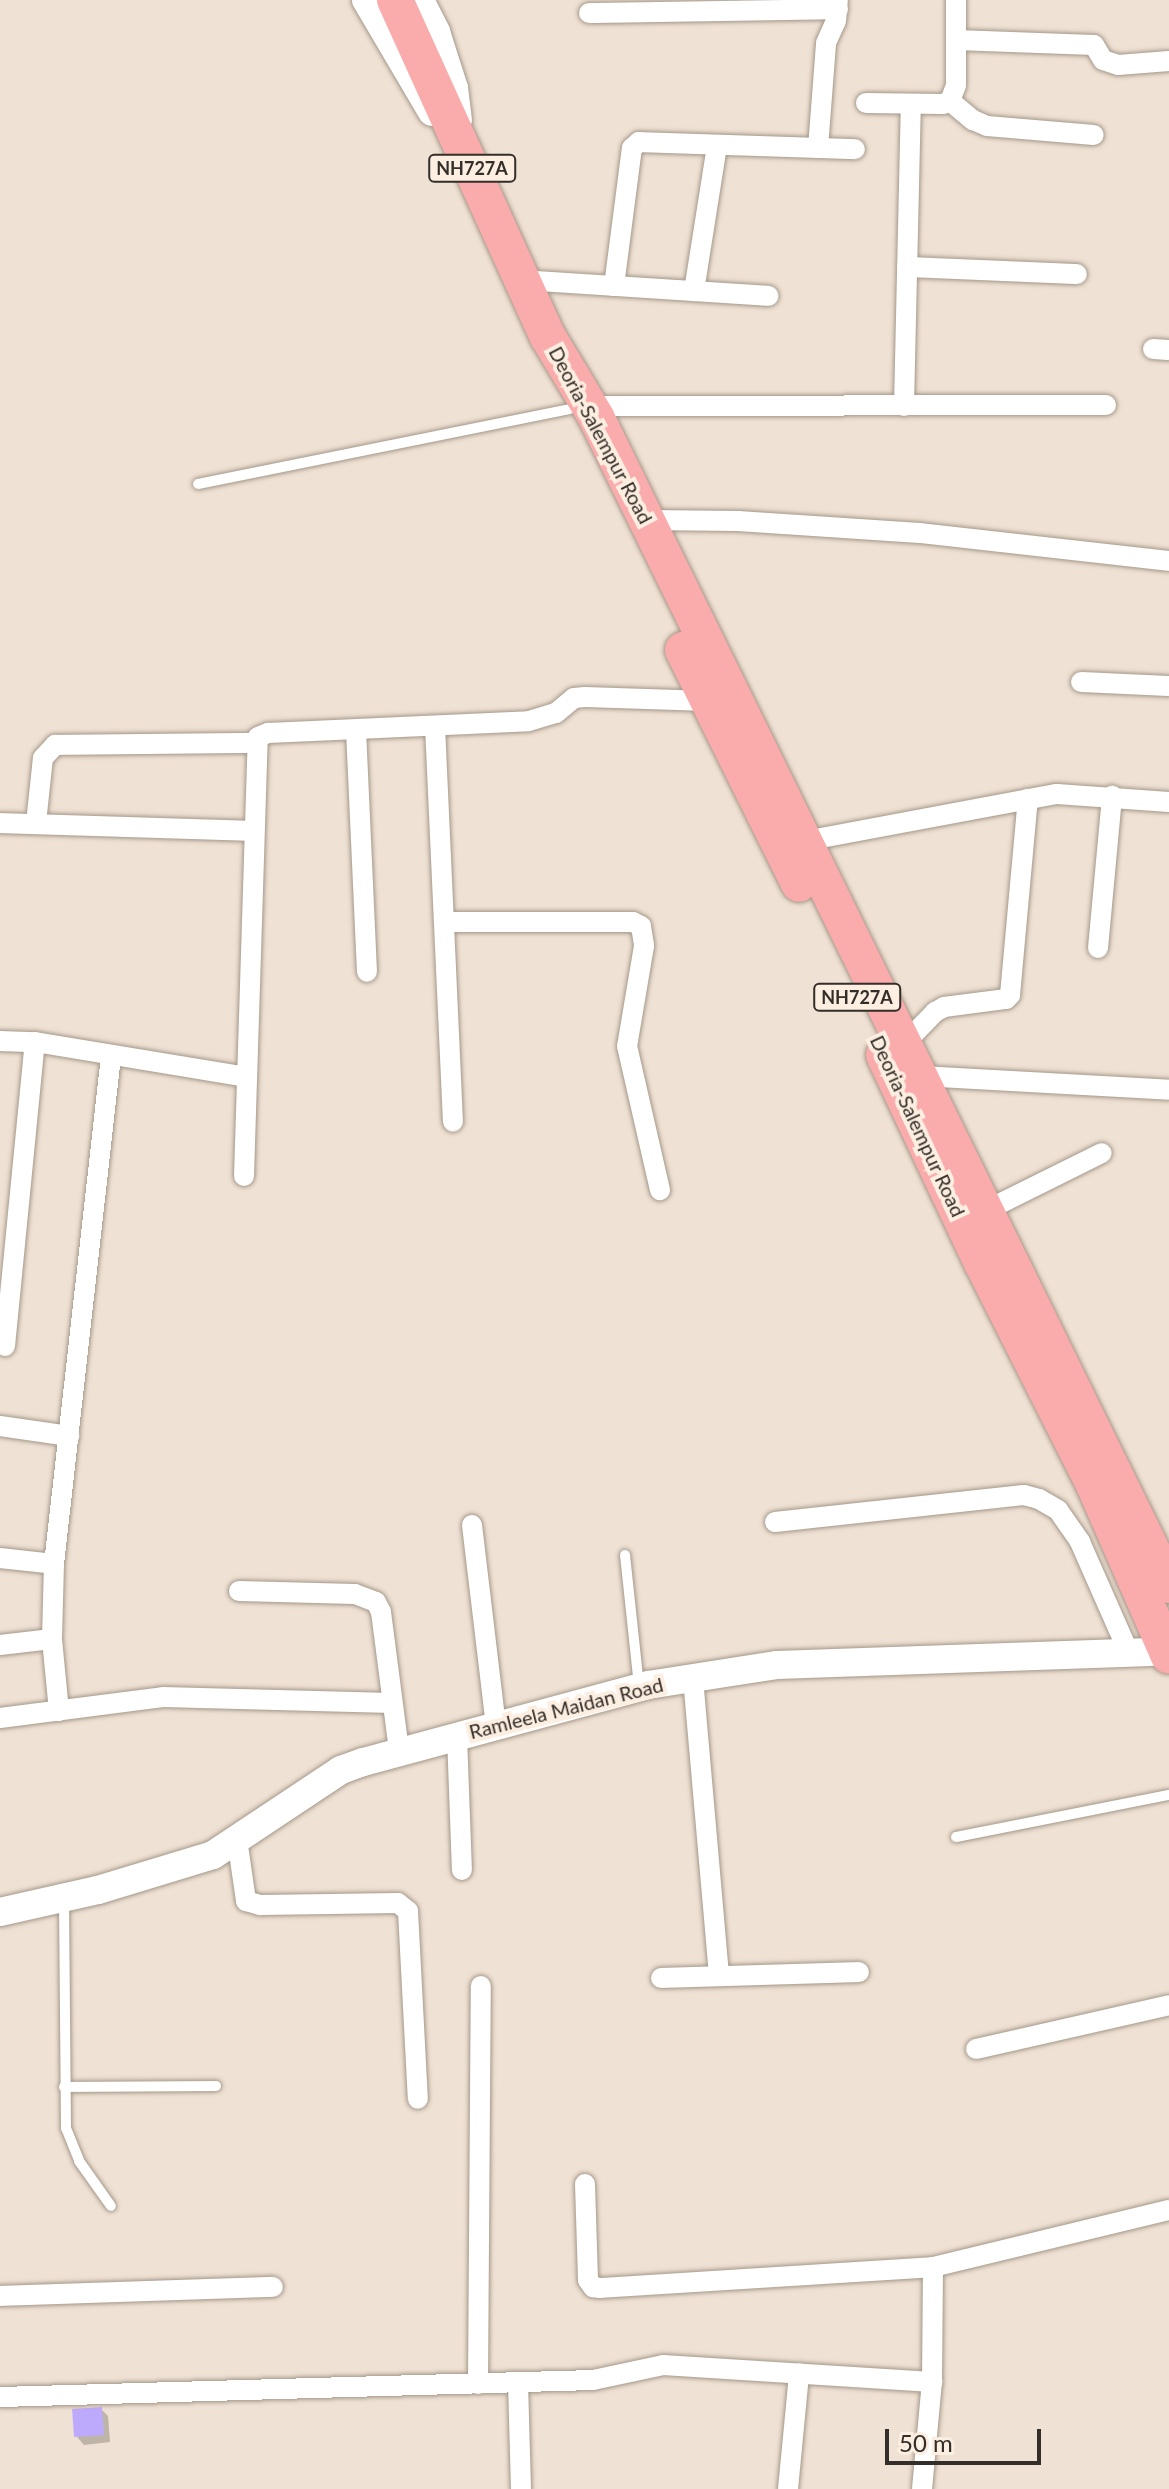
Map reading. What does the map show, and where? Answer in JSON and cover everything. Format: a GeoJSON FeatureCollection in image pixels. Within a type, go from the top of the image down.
{"type":"FeatureCollection","features":[{"type":"Feature","properties":{"kind":"highway","name":"NH727A"},"geometry":{"type":"LineString","coordinates":[[395,0],[522,280]]}},
{"type":"Feature","properties":{"kind":"highway","name":"Deoria-Salempur Road"},"geometry":{"type":"LineString","coordinates":[[522,280],[579,407],[647,520],[1169,1585]]}},
{"type":"Feature","properties":{"kind":"highway","name":"Deoria-Salempur Road"},"geometry":{"type":"LineString","coordinates":[[579,407],[576,428],[708,701],[854,989],[982,1263],[1095,1487],[1168,1653]]}},
{"type":"Feature","properties":{"kind":"street"},"geometry":{"type":"LineString","coordinates":[[366,0],[430,109],[460,142]]}},
{"type":"Feature","properties":{"kind":"street"},"geometry":{"type":"LineString","coordinates":[[420,0],[436,32],[454,88],[460,142]]}},
{"type":"Feature","properties":{"kind":"street"},"geometry":{"type":"LineString","coordinates":[[866,103],[943,104],[950,101],[955,94],[956,0]]}},
{"type":"Feature","properties":{"kind":"street"},"geometry":{"type":"LineString","coordinates":[[589,13],[838,5],[826,43],[818,148]]}},
{"type":"Feature","properties":{"kind":"street"},"geometry":{"type":"LineString","coordinates":[[956,40],[1087,44],[1094,45],[1109,64],[1169,61]]}},
{"type":"Feature","properties":{"kind":"street"},"geometry":{"type":"LineString","coordinates":[[950,101],[973,120],[987,126],[1094,135]]}},
{"type":"Feature","properties":{"kind":"street"},"geometry":{"type":"LineString","coordinates":[[904,406],[911,104]]}},
{"type":"Feature","properties":{"kind":"street"},"geometry":{"type":"LineString","coordinates":[[614,286],[635,145],[644,141],[855,149]]}},
{"type":"Feature","properties":{"kind":"street"},"geometry":{"type":"LineString","coordinates":[[694,291],[717,146]]}},
{"type":"Feature","properties":{"kind":"street"},"geometry":{"type":"LineString","coordinates":[[907,267],[1077,274]]}},
{"type":"Feature","properties":{"kind":"street"},"geometry":{"type":"LineString","coordinates":[[522,280],[768,296]]}},
{"type":"Feature","properties":{"kind":"street"},"geometry":{"type":"LineString","coordinates":[[579,407],[1106,405]]}},
{"type":"Feature","properties":{"kind":"street"},"geometry":{"type":"LineString","coordinates":[[647,520],[738,521],[920,533],[1169,561]]}},
{"type":"Feature","properties":{"kind":"street"},"geometry":{"type":"LineString","coordinates":[[1081,682],[1169,686]]}},
{"type":"Feature","properties":{"kind":"street"},"geometry":{"type":"LineString","coordinates":[[244,1176],[258,737],[268,733],[529,721],[556,713],[574,698],[585,697],[708,701]]}},
{"type":"Feature","properties":{"kind":"street"},"geometry":{"type":"LineString","coordinates":[[435,726],[453,1122]]}},
{"type":"Feature","properties":{"kind":"street"},"geometry":{"type":"LineString","coordinates":[[356,730],[367,972]]}},
{"type":"Feature","properties":{"kind":"street"},"geometry":{"type":"LineString","coordinates":[[36,823],[43,758],[47,750],[55,745],[257,743]]}},
{"type":"Feature","properties":{"kind":"street"},"geometry":{"type":"LineString","coordinates":[[805,841],[1028,799],[1078,794],[1169,802]]}},
{"type":"Feature","properties":{"kind":"street"},"geometry":{"type":"LineString","coordinates":[[1098,948],[1112,796]]}},
{"type":"Feature","properties":{"kind":"street"},"geometry":{"type":"LineString","coordinates":[[905,1043],[935,1012],[944,1007],[1006,999],[1010,995],[1028,799]]}},
{"type":"Feature","properties":{"kind":"street"},"geometry":{"type":"LineString","coordinates":[[0,823],[254,831]]}},
{"type":"Feature","properties":{"kind":"street"},"geometry":{"type":"LineString","coordinates":[[444,922],[633,922],[641,926],[644,946],[627,1046],[660,1190]]}},
{"type":"Feature","properties":{"kind":"street"},"geometry":{"type":"LineString","coordinates":[[0,1041],[35,1042],[246,1077]]}},
{"type":"Feature","properties":{"kind":"street"},"geometry":{"type":"LineString","coordinates":[[5,1346],[35,1042]]}},
{"type":"Feature","properties":{"kind":"street"},"geometry":{"type":"LineString","coordinates":[[59,1711],[52,1639],[54,1564],[111,1056]]}},
{"type":"Feature","properties":{"kind":"street"},"geometry":{"type":"LineString","coordinates":[[922,1076],[1169,1090]]}},
{"type":"Feature","properties":{"kind":"street"},"geometry":{"type":"LineString","coordinates":[[987,1210],[1102,1153]]}},
{"type":"Feature","properties":{"kind":"street"},"geometry":{"type":"LineString","coordinates":[[0,1426],[69,1436]]}},
{"type":"Feature","properties":{"kind":"street"},"geometry":{"type":"LineString","coordinates":[[775,1522],[1024,1495],[1039,1499],[1058,1510],[1080,1542],[1129,1653]]}},
{"type":"Feature","properties":{"kind":"street"},"geometry":{"type":"LineString","coordinates":[[472,1525],[496,1726]]}},
{"type":"Feature","properties":{"kind":"street"},"geometry":{"type":"LineString","coordinates":[[0,1558],[54,1564]]}},
{"type":"Feature","properties":{"kind":"street"},"geometry":{"type":"LineString","coordinates":[[239,1591],[355,1594],[376,1602],[381,1612],[399,1751]]}},
{"type":"Feature","properties":{"kind":"street"},"geometry":{"type":"LineString","coordinates":[[0,1645],[52,1639]]}},
{"type":"Feature","properties":{"kind":"street","name":"Ramleela Maidan Road"},"geometry":{"type":"LineString","coordinates":[[0,1912],[173,1870],[213,1855],[341,1770],[399,1751],[639,1688],[777,1665],[1168,1653]]}},
{"type":"Feature","properties":{"kind":"street"},"geometry":{"type":"LineString","coordinates":[[693,1678],[719,1976]]}},
{"type":"Feature","properties":{"kind":"street"},"geometry":{"type":"LineString","coordinates":[[0,1718],[163,1697],[392,1703]]}},
{"type":"Feature","properties":{"kind":"street"},"geometry":{"type":"LineString","coordinates":[[457,1736],[462,1870]]}},
{"type":"Feature","properties":{"kind":"street"},"geometry":{"type":"LineString","coordinates":[[237,1839],[246,1901],[260,1905],[398,1903],[408,1911],[418,2099]]}},
{"type":"Feature","properties":{"kind":"street"},"geometry":{"type":"LineString","coordinates":[[661,1978],[859,1972]]}},
{"type":"Feature","properties":{"kind":"street"},"geometry":{"type":"LineString","coordinates":[[478,2384],[481,1986]]}},
{"type":"Feature","properties":{"kind":"street"},"geometry":{"type":"LineString","coordinates":[[976,2049],[1169,2005]]}},
{"type":"Feature","properties":{"kind":"street"},"geometry":{"type":"LineString","coordinates":[[585,2184],[588,2280],[593,2287],[933,2267],[1169,2210]]}},
{"type":"Feature","properties":{"kind":"street"},"geometry":{"type":"LineString","coordinates":[[922,2489],[932,2382],[933,2267]]}},
{"type":"Feature","properties":{"kind":"street"},"geometry":{"type":"LineString","coordinates":[[0,2296],[273,2287]]}},
{"type":"Feature","properties":{"kind":"street"},"geometry":{"type":"LineString","coordinates":[[0,2397],[593,2380],[663,2365],[932,2382]]}},
{"type":"Feature","properties":{"kind":"street"},"geometry":{"type":"LineString","coordinates":[[788,2489],[799,2374]]}},
{"type":"Feature","properties":{"kind":"street"},"geometry":{"type":"LineString","coordinates":[[518,2382],[521,2489]]}},
{"type":"Feature","properties":{"kind":"lane"},"geometry":{"type":"LineString","coordinates":[[198,484],[579,407]]}},
{"type":"Feature","properties":{"kind":"lane"},"geometry":{"type":"LineString","coordinates":[[625,1555],[639,1688]]}},
{"type":"Feature","properties":{"kind":"lane"},"geometry":{"type":"LineString","coordinates":[[956,1837],[1169,1795]]}},
{"type":"Feature","properties":{"kind":"lane"},"geometry":{"type":"LineString","coordinates":[[64,1898],[66,2128],[71,2147],[111,2206]]}},
{"type":"Feature","properties":{"kind":"lane"},"geometry":{"type":"LineString","coordinates":[[64,2087],[216,2086]]}},
{"type":"Feature","properties":{"kind":"building"},"geometry":{"type":"Polygon","coordinates":[[[102,2407],[104,2435],[74,2437],[72,2409],[102,2407]]]}}]}
